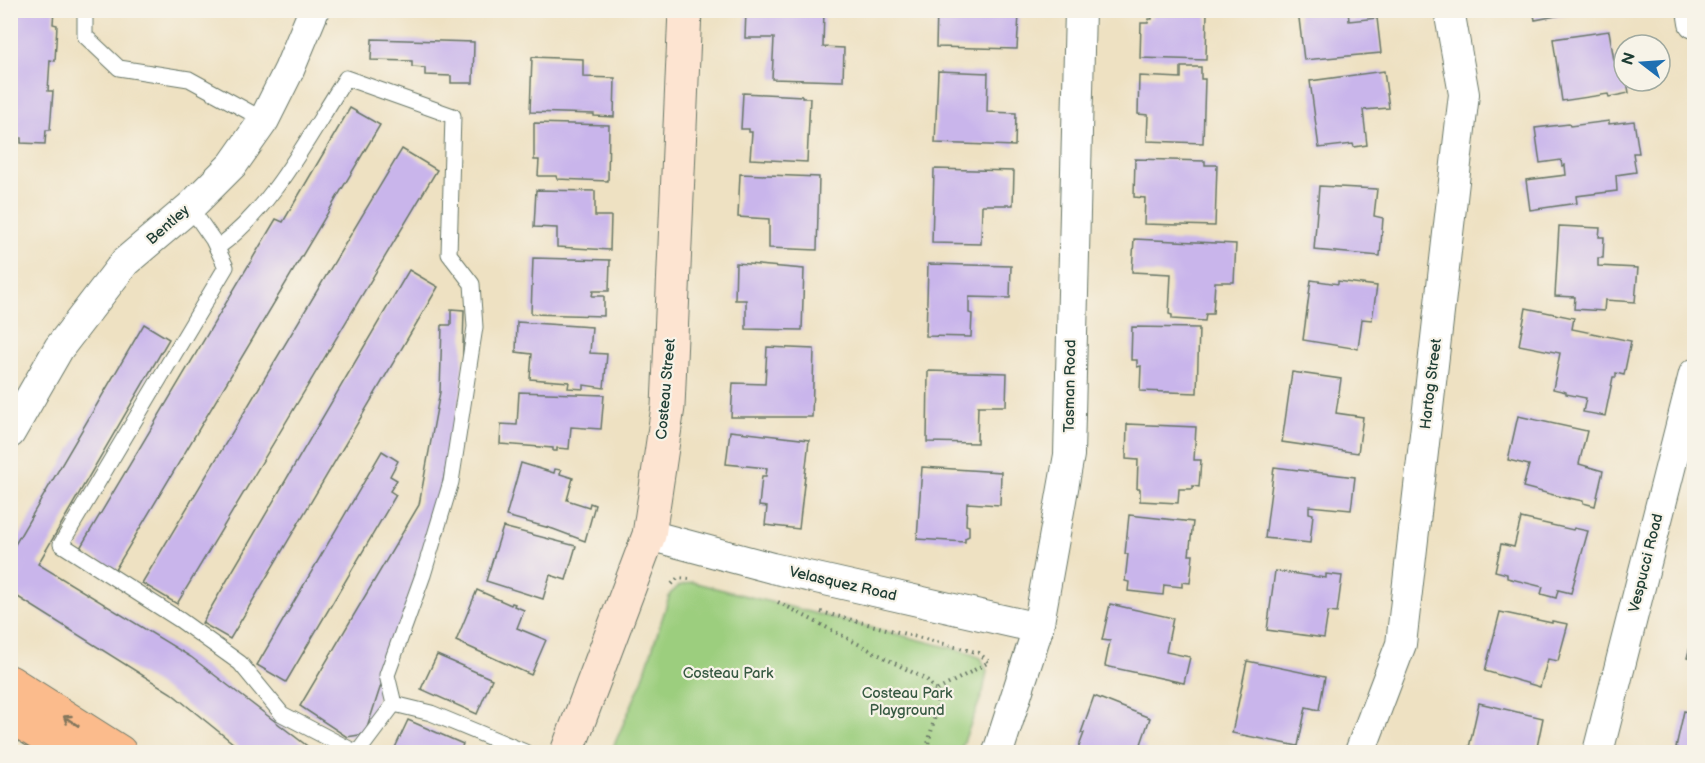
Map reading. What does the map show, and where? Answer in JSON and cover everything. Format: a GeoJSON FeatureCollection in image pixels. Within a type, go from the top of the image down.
{"type":"FeatureCollection","features":[{"type":"Feature","properties":{"kind":"main road"},"geometry":{"type":"LineString","coordinates":[[10,682],[120,753]]}},
{"type":"Feature","properties":{"kind":"main road"},"geometry":{"type":"LineString","coordinates":[[10,716],[69,753]]}},
{"type":"Feature","properties":{"kind":"street","name":"Bentley"},"geometry":{"type":"LineString","coordinates":[[10,433],[59,348],[125,262],[190,207],[233,164],[264,120],[289,70],[314,10]]}},
{"type":"Feature","properties":{"kind":"street","name":"Costeau Street"},"geometry":{"type":"LineString","coordinates":[[567,753],[649,535],[668,407],[686,10]]}},
{"type":"Feature","properties":{"kind":"street","name":"Tasman Road"},"geometry":{"type":"LineString","coordinates":[[998,753],[1038,628],[1069,455],[1080,10]]}},
{"type":"Feature","properties":{"kind":"street","name":"Hartog Street"},"geometry":{"type":"LineString","coordinates":[[1360,753],[1401,644],[1464,94],[1449,10]]}},
{"type":"Feature","properties":{"kind":"street"},"geometry":{"type":"LineString","coordinates":[[1692,10],[1695,23]]}},
{"type":"Feature","properties":{"kind":"street","name":"Vespucci Road"},"geometry":{"type":"LineString","coordinates":[[1598,753],[1695,374]]}},
{"type":"Feature","properties":{"kind":"street","name":"Velasquez Road"},"geometry":{"type":"LineString","coordinates":[[649,535],[772,568],[1038,628]]}},
{"type":"Feature","properties":{"kind":"lane"},"geometry":{"type":"LineString","coordinates":[[85,10],[85,36],[118,68],[189,79],[264,120]]}},
{"type":"Feature","properties":{"kind":"lane"},"geometry":{"type":"LineString","coordinates":[[217,248],[266,202],[346,78],[453,116],[449,254],[472,284],[476,327],[451,482],[423,575],[387,675],[394,704]]}},
{"type":"Feature","properties":{"kind":"lane"},"geometry":{"type":"LineString","coordinates":[[190,207],[217,248],[226,267],[61,544],[180,620],[240,663],[282,714],[356,753],[394,704]]}},
{"type":"Feature","properties":{"kind":"lane"},"geometry":{"type":"LineString","coordinates":[[394,704],[432,713],[525,753]]}},
{"type":"Feature","properties":{"kind":"path"},"geometry":{"type":"LineString","coordinates":[[672,584],[678,578],[693,579]]}},
{"type":"Feature","properties":{"kind":"path"},"geometry":{"type":"LineString","coordinates":[[769,599],[927,680],[936,691],[937,708],[926,753]]}},
{"type":"Feature","properties":{"kind":"path"},"geometry":{"type":"LineString","coordinates":[[779,603],[799,607]]}},
{"type":"Feature","properties":{"kind":"path"},"geometry":{"type":"LineString","coordinates":[[818,612],[979,653],[989,662],[936,691]]}},
{"type":"Feature","properties":{"kind":"green space","name":"Costeau Park"},"geometry":{"type":"Polygon","coordinates":[[[692,582],[963,651],[981,658],[987,671],[983,692],[960,752],[611,752],[642,681],[670,594],[679,586],[692,582]]]}},
{"type":"Feature","properties":{"kind":"building"},"geometry":{"type":"Polygon","coordinates":[[[10,10],[54,10],[53,24],[57,25],[55,61],[50,60],[48,91],[53,91],[50,130],[46,130],[45,144],[21,143],[21,138],[10,137],[10,10]]]}},
{"type":"Feature","properties":{"kind":"building"},"geometry":{"type":"Polygon","coordinates":[[[746,10],[824,10],[823,47],[844,48],[843,81],[772,79],[774,38],[745,38],[746,10]]]}},
{"type":"Feature","properties":{"kind":"building"},"geometry":{"type":"Polygon","coordinates":[[[937,10],[987,10],[987,13],[1019,14],[1017,49],[936,47],[937,10]]]}},
{"type":"Feature","properties":{"kind":"building"},"geometry":{"type":"Polygon","coordinates":[[[1152,10],[1207,10],[1206,60],[1140,58],[1141,23],[1148,23],[1149,19],[1152,19],[1152,10]]]}},
{"type":"Feature","properties":{"kind":"building"},"geometry":{"type":"Polygon","coordinates":[[[1298,10],[1348,10],[1349,21],[1377,18],[1381,53],[1304,60],[1298,10]]]}},
{"type":"Feature","properties":{"kind":"building"},"geometry":{"type":"Polygon","coordinates":[[[1533,10],[1577,10],[1577,12],[1535,20],[1533,10]]]}},
{"type":"Feature","properties":{"kind":"building"},"geometry":{"type":"Polygon","coordinates":[[[1609,31],[1612,48],[1612,93],[1629,93],[1562,101],[1553,39],[1609,31]]]}},
{"type":"Feature","properties":{"kind":"building"},"geometry":{"type":"Polygon","coordinates":[[[372,39],[474,42],[473,83],[451,83],[451,76],[425,75],[425,68],[412,67],[412,61],[371,60],[372,39]]]}},
{"type":"Feature","properties":{"kind":"building"},"geometry":{"type":"Polygon","coordinates":[[[532,57],[583,59],[583,77],[615,78],[614,117],[594,116],[594,114],[530,112],[532,57]]]}},
{"type":"Feature","properties":{"kind":"building"},"geometry":{"type":"Polygon","coordinates":[[[1181,67],[1201,67],[1201,79],[1205,79],[1203,143],[1147,141],[1148,115],[1138,114],[1139,76],[1181,78],[1181,67]]]}},
{"type":"Feature","properties":{"kind":"building"},"geometry":{"type":"Polygon","coordinates":[[[938,71],[988,73],[987,112],[1016,113],[1015,146],[935,143],[938,71]]]}},
{"type":"Feature","properties":{"kind":"building"},"geometry":{"type":"Polygon","coordinates":[[[1384,71],[1389,108],[1363,110],[1367,145],[1354,147],[1353,144],[1319,148],[1310,81],[1384,71]]]}},
{"type":"Feature","properties":{"kind":"building"},"geometry":{"type":"Polygon","coordinates":[[[743,93],[810,98],[807,162],[750,159],[752,132],[749,132],[749,129],[741,129],[743,93]]]}},
{"type":"Feature","properties":{"kind":"building"},"geometry":{"type":"Polygon","coordinates":[[[350,108],[380,125],[115,570],[80,548],[276,219],[283,222],[350,108]]]}},
{"type":"Feature","properties":{"kind":"building"},"geometry":{"type":"Polygon","coordinates":[[[1609,121],[1609,124],[1634,121],[1639,153],[1633,153],[1636,172],[1616,175],[1617,191],[1576,196],[1577,203],[1530,210],[1526,180],[1566,175],[1565,165],[1562,166],[1561,160],[1540,163],[1535,128],[1609,121]]]}},
{"type":"Feature","properties":{"kind":"building"},"geometry":{"type":"Polygon","coordinates":[[[534,123],[609,125],[608,181],[538,176],[539,160],[534,160],[534,123]]]}},
{"type":"Feature","properties":{"kind":"building"},"geometry":{"type":"Polygon","coordinates":[[[402,149],[437,170],[177,604],[142,583],[402,149]]]}},
{"type":"Feature","properties":{"kind":"building"},"geometry":{"type":"Polygon","coordinates":[[[1135,159],[1205,161],[1205,165],[1217,165],[1215,226],[1144,224],[1145,198],[1134,197],[1135,159]]]}},
{"type":"Feature","properties":{"kind":"building"},"geometry":{"type":"Polygon","coordinates":[[[934,169],[1014,171],[1013,205],[982,205],[981,244],[932,243],[934,169]]]}},
{"type":"Feature","properties":{"kind":"building"},"geometry":{"type":"Polygon","coordinates":[[[740,174],[819,177],[817,250],[769,248],[769,219],[738,217],[740,174]]]}},
{"type":"Feature","properties":{"kind":"building"},"geometry":{"type":"Polygon","coordinates":[[[1319,186],[1377,189],[1374,216],[1383,218],[1380,256],[1314,250],[1319,186]]]}},
{"type":"Feature","properties":{"kind":"building"},"geometry":{"type":"Polygon","coordinates":[[[536,190],[595,191],[595,216],[611,216],[610,250],[557,247],[557,228],[534,227],[536,190]]]}},
{"type":"Feature","properties":{"kind":"building"},"geometry":{"type":"Polygon","coordinates":[[[1559,226],[1600,228],[1599,237],[1604,237],[1603,258],[1598,258],[1598,266],[1638,268],[1635,302],[1605,300],[1604,311],[1574,309],[1575,297],[1555,296],[1559,226]]]}},
{"type":"Feature","properties":{"kind":"building"},"geometry":{"type":"Polygon","coordinates":[[[1134,239],[1236,244],[1234,282],[1215,282],[1213,314],[1206,314],[1205,321],[1172,319],[1172,315],[1169,314],[1171,274],[1132,272],[1134,239]]]}},
{"type":"Feature","properties":{"kind":"building"},"geometry":{"type":"Polygon","coordinates":[[[533,258],[610,260],[609,291],[593,291],[592,296],[604,296],[604,316],[531,314],[533,258]]]}},
{"type":"Feature","properties":{"kind":"building"},"geometry":{"type":"Polygon","coordinates":[[[736,263],[804,269],[802,330],[746,329],[746,300],[735,300],[736,263]]]}},
{"type":"Feature","properties":{"kind":"building"},"geometry":{"type":"Polygon","coordinates":[[[928,264],[1011,266],[1010,298],[969,297],[969,313],[972,314],[971,337],[926,336],[928,264]]]}},
{"type":"Feature","properties":{"kind":"building"},"geometry":{"type":"Polygon","coordinates":[[[409,270],[438,287],[230,639],[202,623],[409,270]]]}},
{"type":"Feature","properties":{"kind":"building"},"geometry":{"type":"Polygon","coordinates":[[[1311,280],[1377,286],[1372,320],[1362,319],[1358,349],[1303,340],[1311,280]]]}},
{"type":"Feature","properties":{"kind":"building"},"geometry":{"type":"Polygon","coordinates":[[[1526,308],[1574,318],[1572,329],[1631,341],[1624,375],[1616,373],[1616,377],[1613,377],[1605,416],[1583,412],[1586,398],[1553,389],[1560,353],[1519,345],[1526,308]]]}},
{"type":"Feature","properties":{"kind":"building"},"geometry":{"type":"Polygon","coordinates":[[[451,309],[464,310],[462,385],[436,517],[365,734],[347,737],[300,706],[419,505],[440,392],[442,325],[451,325],[451,309]]]}},
{"type":"Feature","properties":{"kind":"building"},"geometry":{"type":"Polygon","coordinates":[[[517,322],[592,327],[590,353],[607,354],[604,388],[584,385],[584,389],[568,388],[569,382],[530,379],[532,354],[516,352],[517,322]]]}},
{"type":"Feature","properties":{"kind":"building"},"geometry":{"type":"Polygon","coordinates":[[[144,324],[169,339],[38,564],[191,657],[315,752],[244,752],[171,693],[10,592],[10,553],[144,324]]]}},
{"type":"Feature","properties":{"kind":"building"},"geometry":{"type":"Polygon","coordinates":[[[1132,327],[1199,328],[1197,393],[1140,391],[1141,366],[1137,367],[1137,360],[1131,360],[1132,327]]]}},
{"type":"Feature","properties":{"kind":"building"},"geometry":{"type":"Polygon","coordinates":[[[767,347],[814,349],[812,417],[731,417],[733,383],[765,384],[767,347]]]}},
{"type":"Feature","properties":{"kind":"building"},"geometry":{"type":"Polygon","coordinates":[[[928,371],[1007,373],[1006,406],[978,406],[977,443],[927,442],[928,371]]]}},
{"type":"Feature","properties":{"kind":"building"},"geometry":{"type":"Polygon","coordinates":[[[1292,372],[1341,379],[1336,413],[1363,417],[1358,453],[1282,442],[1292,372]]]}},
{"type":"Feature","properties":{"kind":"building"},"geometry":{"type":"Polygon","coordinates":[[[519,392],[604,395],[601,429],[571,427],[569,449],[557,448],[557,451],[553,451],[553,448],[500,444],[501,424],[517,425],[519,392]]]}},
{"type":"Feature","properties":{"kind":"building"},"geometry":{"type":"Polygon","coordinates":[[[1518,416],[1587,431],[1579,464],[1603,471],[1595,506],[1523,487],[1529,465],[1508,460],[1518,416]]]}},
{"type":"Feature","properties":{"kind":"building"},"geometry":{"type":"Polygon","coordinates":[[[1127,424],[1196,427],[1194,460],[1201,460],[1199,487],[1179,489],[1178,503],[1140,501],[1140,489],[1137,489],[1138,460],[1126,459],[1127,424]]]}},
{"type":"Feature","properties":{"kind":"building"},"geometry":{"type":"Polygon","coordinates":[[[730,431],[809,440],[799,529],[765,525],[767,507],[759,506],[762,476],[766,476],[767,468],[726,464],[730,431]]]}},
{"type":"Feature","properties":{"kind":"building"},"geometry":{"type":"Polygon","coordinates":[[[382,451],[398,461],[390,476],[397,480],[390,491],[396,495],[286,682],[257,665],[382,451]]]}},
{"type":"Feature","properties":{"kind":"building"},"geometry":{"type":"Polygon","coordinates":[[[521,463],[554,473],[555,469],[561,470],[560,474],[573,478],[567,500],[589,507],[590,503],[595,505],[585,541],[506,516],[521,463]]]}},
{"type":"Feature","properties":{"kind":"building"},"geometry":{"type":"Polygon","coordinates":[[[922,467],[1001,472],[1000,505],[967,503],[966,525],[969,526],[969,536],[965,538],[965,542],[917,539],[922,467]]]}},
{"type":"Feature","properties":{"kind":"building"},"geometry":{"type":"Polygon","coordinates":[[[1274,467],[1355,477],[1351,510],[1309,506],[1309,513],[1313,514],[1310,543],[1265,538],[1274,467]]]}},
{"type":"Feature","properties":{"kind":"building"},"geometry":{"type":"Polygon","coordinates":[[[1129,515],[1193,522],[1189,555],[1193,555],[1190,583],[1182,582],[1182,587],[1164,585],[1163,595],[1128,591],[1129,582],[1125,581],[1128,554],[1125,554],[1129,515]]]}},
{"type":"Feature","properties":{"kind":"building"},"geometry":{"type":"Polygon","coordinates":[[[1521,518],[1573,530],[1574,528],[1588,531],[1571,593],[1558,590],[1556,598],[1541,594],[1543,587],[1507,578],[1507,574],[1495,571],[1501,544],[1514,547],[1521,518]]]}},
{"type":"Feature","properties":{"kind":"building"},"geometry":{"type":"Polygon","coordinates":[[[503,527],[576,546],[566,580],[550,575],[543,599],[486,581],[503,527]]]}},
{"type":"Feature","properties":{"kind":"building"},"geometry":{"type":"Polygon","coordinates":[[[1275,571],[1326,578],[1326,574],[1342,576],[1337,613],[1328,612],[1324,638],[1267,630],[1275,571]]]}},
{"type":"Feature","properties":{"kind":"building"},"geometry":{"type":"Polygon","coordinates":[[[477,590],[511,605],[515,604],[514,606],[524,610],[517,628],[546,640],[531,675],[456,641],[477,590]]]}},
{"type":"Feature","properties":{"kind":"building"},"geometry":{"type":"Polygon","coordinates":[[[1110,604],[1173,618],[1166,652],[1190,657],[1184,683],[1105,666],[1110,641],[1102,640],[1110,604]]]}},
{"type":"Feature","properties":{"kind":"building"},"geometry":{"type":"Polygon","coordinates":[[[1500,612],[1568,624],[1558,661],[1548,659],[1540,687],[1485,671],[1500,612]]]}},
{"type":"Feature","properties":{"kind":"building"},"geometry":{"type":"Polygon","coordinates":[[[1694,632],[1694,660],[1687,658],[1694,632]]]}},
{"type":"Feature","properties":{"kind":"building"},"geometry":{"type":"Polygon","coordinates":[[[437,655],[492,679],[477,714],[421,689],[437,655]]]}},
{"type":"Feature","properties":{"kind":"building"},"geometry":{"type":"Polygon","coordinates":[[[1247,661],[1325,677],[1319,710],[1306,707],[1298,746],[1232,733],[1247,661]]]}},
{"type":"Feature","properties":{"kind":"building"},"geometry":{"type":"Polygon","coordinates":[[[1094,696],[1150,718],[1141,744],[1146,746],[1144,752],[1077,752],[1094,696]]]}},
{"type":"Feature","properties":{"kind":"building"},"geometry":{"type":"Polygon","coordinates":[[[1479,703],[1543,718],[1536,752],[1468,752],[1479,703]]]}},
{"type":"Feature","properties":{"kind":"building"},"geometry":{"type":"Polygon","coordinates":[[[1684,711],[1694,713],[1694,752],[1677,752],[1676,747],[1684,711]]]}},
{"type":"Feature","properties":{"kind":"building"},"geometry":{"type":"Polygon","coordinates":[[[408,720],[463,744],[460,752],[393,752],[408,720]]]}},
{"type":"Feature","properties":{"kind":"park label","name":"Costeau Park Playground"},"geometry":{"type":"Point","coordinates":[907,702]}}]}
